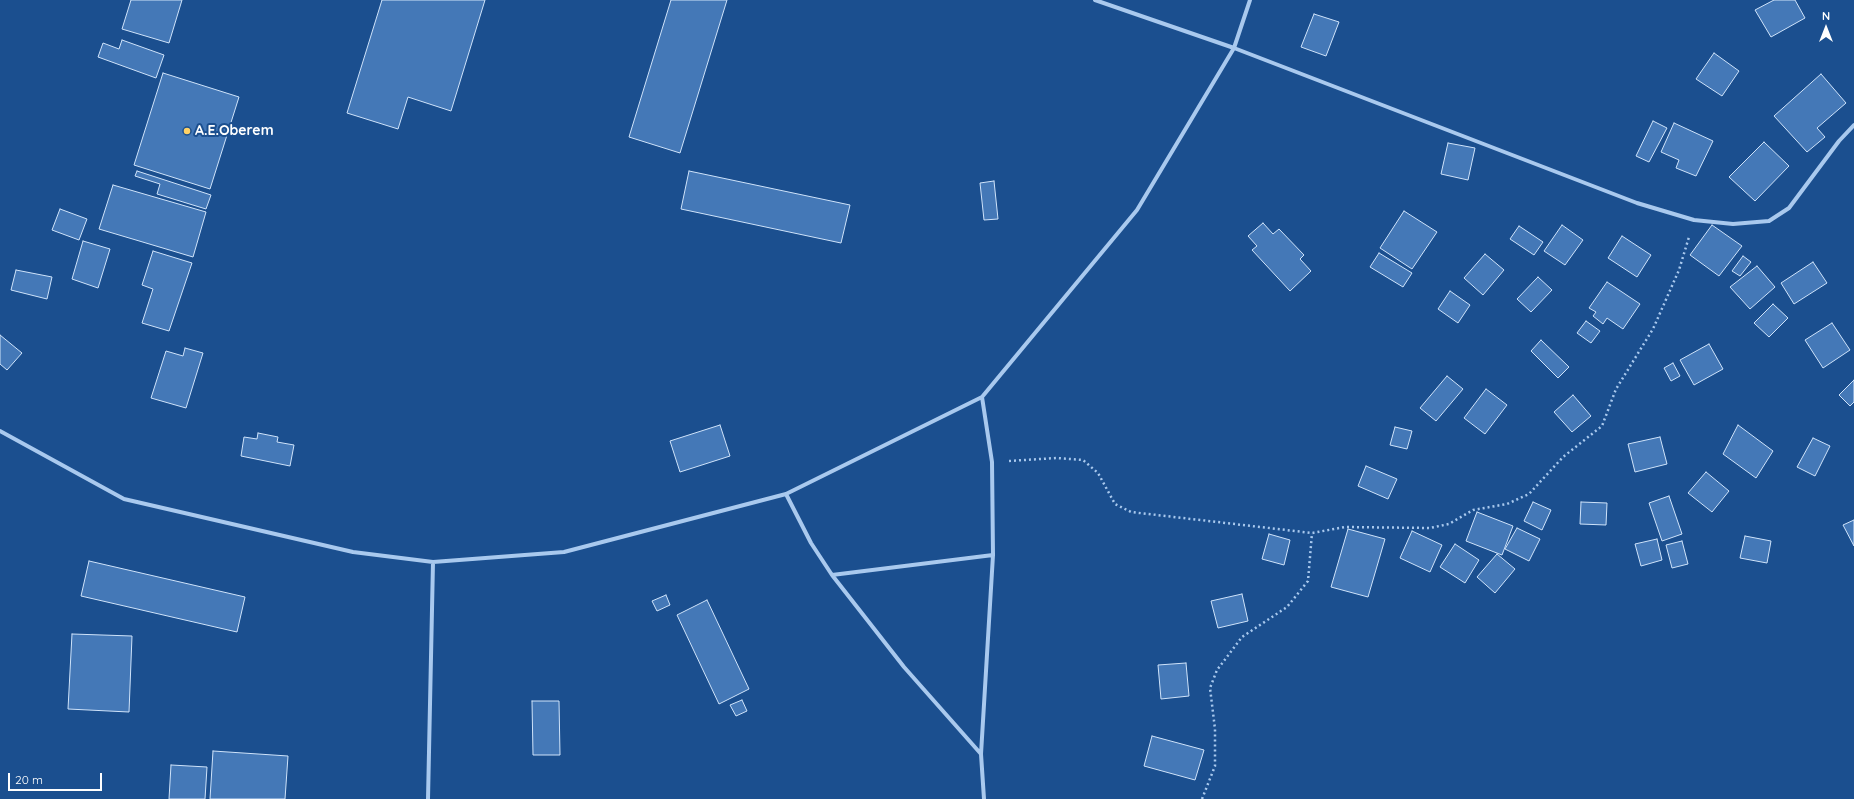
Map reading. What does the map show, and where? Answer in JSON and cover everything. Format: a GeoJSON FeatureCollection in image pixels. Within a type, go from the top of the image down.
{"type":"FeatureCollection","features":[{"type":"Feature","properties":{"kind":"street"},"geometry":{"type":"LineString","coordinates":[[1095,0],[1234,48],[1637,203],[1694,220],[1733,224],[1769,221],[1789,208],[1839,140],[1854,125]]}},
{"type":"Feature","properties":{"kind":"street"},"geometry":{"type":"LineString","coordinates":[[0,431],[124,499],[353,552],[433,562],[564,552],[786,494],[982,397],[1137,210],[1234,48],[1250,0]]}},
{"type":"Feature","properties":{"kind":"street"},"geometry":{"type":"LineString","coordinates":[[982,397],[992,462],[993,555],[981,754],[984,799]]}},
{"type":"Feature","properties":{"kind":"street"},"geometry":{"type":"LineString","coordinates":[[786,494],[810,543],[832,575],[904,667],[981,754]]}},
{"type":"Feature","properties":{"kind":"street"},"geometry":{"type":"LineString","coordinates":[[832,575],[993,555]]}},
{"type":"Feature","properties":{"kind":"street"},"geometry":{"type":"LineString","coordinates":[[428,799],[433,562]]}},
{"type":"Feature","properties":{"kind":"path"},"geometry":{"type":"LineString","coordinates":[[992,462],[1056,458],[1083,460],[1098,473],[1115,504],[1131,512],[1312,533],[1357,526],[1388,529],[1430,528],[1449,524],[1473,510],[1508,504],[1528,494],[1563,457],[1602,426],[1616,389],[1653,329],[1679,270],[1694,220]]}},
{"type":"Feature","properties":{"kind":"path"},"geometry":{"type":"LineString","coordinates":[[1202,799],[1215,766],[1215,729],[1210,688],[1217,670],[1242,637],[1287,607],[1308,581],[1312,533]]}},
{"type":"Feature","properties":{"kind":"building"},"geometry":{"type":"Polygon","coordinates":[[[131,0],[182,0],[169,43],[122,29],[131,0]]]}},
{"type":"Feature","properties":{"kind":"building"},"geometry":{"type":"Polygon","coordinates":[[[382,0],[485,0],[451,111],[408,97],[398,129],[347,113],[382,0]]]}},
{"type":"Feature","properties":{"kind":"building"},"geometry":{"type":"Polygon","coordinates":[[[671,0],[727,0],[680,153],[629,137],[671,0]]]}},
{"type":"Feature","properties":{"kind":"building"},"geometry":{"type":"Polygon","coordinates":[[[1774,0],[1795,0],[1805,18],[1771,37],[1755,10],[1774,0]]]}},
{"type":"Feature","properties":{"kind":"building"},"geometry":{"type":"Polygon","coordinates":[[[1314,14],[1339,22],[1326,56],[1301,47],[1314,14]]]}},
{"type":"Feature","properties":{"kind":"building"},"geometry":{"type":"Polygon","coordinates":[[[122,40],[164,55],[156,78],[98,57],[103,43],[119,49],[122,40]]]}},
{"type":"Feature","properties":{"kind":"building"},"geometry":{"type":"Polygon","coordinates":[[[1714,53],[1739,71],[1722,96],[1696,79],[1714,53]]]}},
{"type":"Feature","properties":{"kind":"building","name":"A.E.Oberem"},"geometry":{"type":"Polygon","coordinates":[[[163,73],[239,97],[210,189],[134,165],[163,73]]]}},
{"type":"Feature","properties":{"kind":"building"},"geometry":{"type":"Polygon","coordinates":[[[1821,74],[1846,103],[1817,128],[1825,137],[1807,152],[1774,116],[1821,74]]]}},
{"type":"Feature","properties":{"kind":"building"},"geometry":{"type":"Polygon","coordinates":[[[1653,121],[1667,128],[1649,162],[1636,156],[1653,121]]]}},
{"type":"Feature","properties":{"kind":"building"},"geometry":{"type":"Polygon","coordinates":[[[1674,123],[1713,141],[1696,176],[1676,168],[1679,160],[1661,152],[1674,123]]]}},
{"type":"Feature","properties":{"kind":"building"},"geometry":{"type":"Polygon","coordinates":[[[1764,142],[1789,166],[1755,201],[1729,177],[1764,142]]]}},
{"type":"Feature","properties":{"kind":"building"},"geometry":{"type":"Polygon","coordinates":[[[1448,143],[1475,148],[1468,180],[1441,174],[1448,143]]]}},
{"type":"Feature","properties":{"kind":"building"},"geometry":{"type":"Polygon","coordinates":[[[137,171],[211,195],[206,209],[157,194],[160,184],[135,176],[137,171]]]}},
{"type":"Feature","properties":{"kind":"building"},"geometry":{"type":"Polygon","coordinates":[[[689,171],[850,205],[841,243],[681,209],[689,171]]]}},
{"type":"Feature","properties":{"kind":"building"},"geometry":{"type":"Polygon","coordinates":[[[994,181],[998,219],[984,220],[980,183],[994,181]]]}},
{"type":"Feature","properties":{"kind":"building"},"geometry":{"type":"Polygon","coordinates":[[[113,185],[206,212],[193,257],[99,229],[113,185]]]}},
{"type":"Feature","properties":{"kind":"building"},"geometry":{"type":"Polygon","coordinates":[[[60,209],[87,219],[79,240],[52,230],[60,209]]]}},
{"type":"Feature","properties":{"kind":"building"},"geometry":{"type":"Polygon","coordinates":[[[1404,211],[1437,232],[1412,269],[1380,248],[1404,211]]]}},
{"type":"Feature","properties":{"kind":"building"},"geometry":{"type":"Polygon","coordinates":[[[1263,223],[1273,234],[1279,229],[1304,255],[1300,259],[1311,271],[1290,291],[1252,250],[1257,246],[1248,236],[1263,223]]]}},
{"type":"Feature","properties":{"kind":"building"},"geometry":{"type":"Polygon","coordinates":[[[1562,225],[1583,240],[1565,265],[1544,251],[1562,225]]]}},
{"type":"Feature","properties":{"kind":"building"},"geometry":{"type":"Polygon","coordinates":[[[1712,225],[1742,246],[1719,276],[1690,255],[1712,225]]]}},
{"type":"Feature","properties":{"kind":"building"},"geometry":{"type":"Polygon","coordinates":[[[1519,226],[1543,242],[1534,255],[1510,239],[1519,226]]]}},
{"type":"Feature","properties":{"kind":"building"},"geometry":{"type":"Polygon","coordinates":[[[1622,236],[1651,255],[1637,277],[1608,258],[1622,236]]]}},
{"type":"Feature","properties":{"kind":"building"},"geometry":{"type":"Polygon","coordinates":[[[83,241],[110,249],[98,288],[72,279],[83,241]]]}},
{"type":"Feature","properties":{"kind":"building"},"geometry":{"type":"Polygon","coordinates":[[[153,251],[192,263],[169,331],[142,323],[153,289],[142,285],[153,251]]]}},
{"type":"Feature","properties":{"kind":"building"},"geometry":{"type":"Polygon","coordinates":[[[1379,253],[1412,273],[1403,287],[1370,267],[1379,253]]]}},
{"type":"Feature","properties":{"kind":"building"},"geometry":{"type":"Polygon","coordinates":[[[1485,254],[1504,270],[1483,295],[1464,278],[1485,254]]]}},
{"type":"Feature","properties":{"kind":"building"},"geometry":{"type":"Polygon","coordinates":[[[1743,256],[1751,262],[1740,276],[1732,271],[1743,256]]]}},
{"type":"Feature","properties":{"kind":"building"},"geometry":{"type":"Polygon","coordinates":[[[1813,262],[1827,283],[1794,304],[1781,283],[1813,262]]]}},
{"type":"Feature","properties":{"kind":"building"},"geometry":{"type":"Polygon","coordinates":[[[1757,266],[1775,287],[1750,309],[1730,287],[1757,266]]]}},
{"type":"Feature","properties":{"kind":"building"},"geometry":{"type":"Polygon","coordinates":[[[16,270],[52,277],[47,299],[11,290],[16,270]]]}},
{"type":"Feature","properties":{"kind":"building"},"geometry":{"type":"Polygon","coordinates":[[[1538,277],[1552,290],[1531,312],[1517,299],[1538,277]]]}},
{"type":"Feature","properties":{"kind":"building"},"geometry":{"type":"Polygon","coordinates":[[[1607,282],[1640,304],[1623,329],[1607,318],[1603,324],[1593,316],[1596,312],[1589,308],[1607,282]]]}},
{"type":"Feature","properties":{"kind":"building"},"geometry":{"type":"Polygon","coordinates":[[[1450,291],[1470,305],[1458,323],[1438,309],[1450,291]]]}},
{"type":"Feature","properties":{"kind":"building"},"geometry":{"type":"Polygon","coordinates":[[[1773,304],[1788,318],[1769,337],[1754,323],[1773,304]]]}},
{"type":"Feature","properties":{"kind":"building"},"geometry":{"type":"Polygon","coordinates":[[[1586,321],[1600,331],[1591,343],[1577,333],[1586,321]]]}},
{"type":"Feature","properties":{"kind":"building"},"geometry":{"type":"Polygon","coordinates":[[[1832,323],[1850,350],[1823,368],[1805,340],[1832,323]]]}},
{"type":"Feature","properties":{"kind":"building"},"geometry":{"type":"Polygon","coordinates":[[[0,335],[22,353],[7,370],[0,364],[0,335]]]}},
{"type":"Feature","properties":{"kind":"building"},"geometry":{"type":"Polygon","coordinates":[[[1541,340],[1569,367],[1558,378],[1531,351],[1541,340]]]}},
{"type":"Feature","properties":{"kind":"building"},"geometry":{"type":"Polygon","coordinates":[[[1709,344],[1723,369],[1694,385],[1680,360],[1709,344]]]}},
{"type":"Feature","properties":{"kind":"building"},"geometry":{"type":"Polygon","coordinates":[[[185,348],[203,353],[186,408],[151,398],[166,351],[183,356],[185,348]]]}},
{"type":"Feature","properties":{"kind":"building"},"geometry":{"type":"Polygon","coordinates":[[[1673,363],[1680,376],[1671,381],[1664,368],[1673,363]]]}},
{"type":"Feature","properties":{"kind":"building"},"geometry":{"type":"Polygon","coordinates":[[[1447,376],[1463,389],[1436,421],[1420,408],[1447,376]]]}},
{"type":"Feature","properties":{"kind":"building"},"geometry":{"type":"Polygon","coordinates":[[[1854,380],[1854,402],[1850,406],[1839,395],[1854,380]]]}},
{"type":"Feature","properties":{"kind":"building"},"geometry":{"type":"Polygon","coordinates":[[[1486,389],[1507,405],[1485,434],[1464,418],[1486,389]]]}},
{"type":"Feature","properties":{"kind":"building"},"geometry":{"type":"Polygon","coordinates":[[[1573,395],[1591,416],[1572,432],[1554,412],[1573,395]]]}},
{"type":"Feature","properties":{"kind":"building"},"geometry":{"type":"Polygon","coordinates":[[[720,425],[730,456],[680,472],[670,441],[720,425]]]}},
{"type":"Feature","properties":{"kind":"building"},"geometry":{"type":"Polygon","coordinates":[[[1738,425],[1773,451],[1756,478],[1723,454],[1738,425]]]}},
{"type":"Feature","properties":{"kind":"building"},"geometry":{"type":"Polygon","coordinates":[[[1395,427],[1412,431],[1407,449],[1390,445],[1395,427]]]}},
{"type":"Feature","properties":{"kind":"building"},"geometry":{"type":"Polygon","coordinates":[[[258,433],[278,437],[277,442],[294,445],[290,466],[241,456],[244,437],[257,439],[258,433]]]}},
{"type":"Feature","properties":{"kind":"building"},"geometry":{"type":"Polygon","coordinates":[[[1660,437],[1667,464],[1635,472],[1628,444],[1660,437]]]}},
{"type":"Feature","properties":{"kind":"building"},"geometry":{"type":"Polygon","coordinates":[[[1813,438],[1830,446],[1815,476],[1797,467],[1813,438]]]}},
{"type":"Feature","properties":{"kind":"building"},"geometry":{"type":"Polygon","coordinates":[[[1366,466],[1397,479],[1388,499],[1358,486],[1366,466]]]}},
{"type":"Feature","properties":{"kind":"building"},"geometry":{"type":"Polygon","coordinates":[[[1706,472],[1729,491],[1712,512],[1688,493],[1706,472]]]}},
{"type":"Feature","properties":{"kind":"building"},"geometry":{"type":"Polygon","coordinates":[[[1669,496],[1682,534],[1662,541],[1649,503],[1669,496]]]}},
{"type":"Feature","properties":{"kind":"building"},"geometry":{"type":"Polygon","coordinates":[[[1533,502],[1551,510],[1542,530],[1524,521],[1533,502]]]}},
{"type":"Feature","properties":{"kind":"building"},"geometry":{"type":"Polygon","coordinates":[[[1581,502],[1607,503],[1606,525],[1580,524],[1581,502]]]}},
{"type":"Feature","properties":{"kind":"building"},"geometry":{"type":"Polygon","coordinates":[[[1477,512],[1513,526],[1502,555],[1466,541],[1477,512]]]}},
{"type":"Feature","properties":{"kind":"building"},"geometry":{"type":"Polygon","coordinates":[[[1854,520],[1854,546],[1843,525],[1854,520]]]}},
{"type":"Feature","properties":{"kind":"building"},"geometry":{"type":"Polygon","coordinates":[[[1517,528],[1540,539],[1529,561],[1505,549],[1517,528]]]}},
{"type":"Feature","properties":{"kind":"building"},"geometry":{"type":"Polygon","coordinates":[[[1348,529],[1385,539],[1368,597],[1331,587],[1348,529]]]}},
{"type":"Feature","properties":{"kind":"building"},"geometry":{"type":"Polygon","coordinates":[[[1412,531],[1442,545],[1430,572],[1400,558],[1412,531]]]}},
{"type":"Feature","properties":{"kind":"building"},"geometry":{"type":"Polygon","coordinates":[[[1269,534],[1290,540],[1284,565],[1262,559],[1269,534]]]}},
{"type":"Feature","properties":{"kind":"building"},"geometry":{"type":"Polygon","coordinates":[[[1745,536],[1771,541],[1767,563],[1740,558],[1745,536]]]}},
{"type":"Feature","properties":{"kind":"building"},"geometry":{"type":"Polygon","coordinates":[[[1657,539],[1662,560],[1641,566],[1635,544],[1657,539]]]}},
{"type":"Feature","properties":{"kind":"building"},"geometry":{"type":"Polygon","coordinates":[[[1682,541],[1688,564],[1672,568],[1666,545],[1682,541]]]}},
{"type":"Feature","properties":{"kind":"building"},"geometry":{"type":"Polygon","coordinates":[[[1455,544],[1479,560],[1465,583],[1440,567],[1455,544]]]}},
{"type":"Feature","properties":{"kind":"building"},"geometry":{"type":"Polygon","coordinates":[[[1497,554],[1515,569],[1495,593],[1477,577],[1497,554]]]}},
{"type":"Feature","properties":{"kind":"building"},"geometry":{"type":"Polygon","coordinates":[[[89,561],[245,597],[237,632],[81,596],[89,561]]]}},
{"type":"Feature","properties":{"kind":"building"},"geometry":{"type":"Polygon","coordinates":[[[1242,594],[1248,621],[1218,628],[1211,601],[1242,594]]]}},
{"type":"Feature","properties":{"kind":"building"},"geometry":{"type":"Polygon","coordinates":[[[666,595],[670,605],[657,611],[652,601],[666,595]]]}},
{"type":"Feature","properties":{"kind":"building"},"geometry":{"type":"Polygon","coordinates":[[[707,600],[749,689],[719,704],[677,615],[707,600]]]}},
{"type":"Feature","properties":{"kind":"building"},"geometry":{"type":"Polygon","coordinates":[[[72,634],[132,636],[129,712],[68,709],[72,634]]]}},
{"type":"Feature","properties":{"kind":"building"},"geometry":{"type":"Polygon","coordinates":[[[1186,663],[1189,696],[1161,699],[1158,665],[1186,663]]]}},
{"type":"Feature","properties":{"kind":"building"},"geometry":{"type":"Polygon","coordinates":[[[742,700],[747,711],[736,716],[730,705],[742,700]]]}},
{"type":"Feature","properties":{"kind":"building"},"geometry":{"type":"Polygon","coordinates":[[[532,701],[559,701],[560,755],[533,755],[532,701]]]}},
{"type":"Feature","properties":{"kind":"building"},"geometry":{"type":"Polygon","coordinates":[[[1152,736],[1204,750],[1195,780],[1144,766],[1152,736]]]}},
{"type":"Feature","properties":{"kind":"building"},"geometry":{"type":"Polygon","coordinates":[[[213,751],[288,756],[285,799],[210,799],[213,751]]]}},
{"type":"Feature","properties":{"kind":"building"},"geometry":{"type":"Polygon","coordinates":[[[171,765],[207,767],[205,799],[169,799],[171,765]]]}},
{"type":"Feature","properties":{"kind":"place","name":"A.E.Oberem"},"geometry":{"type":"Point","coordinates":[187,131]}}]}
